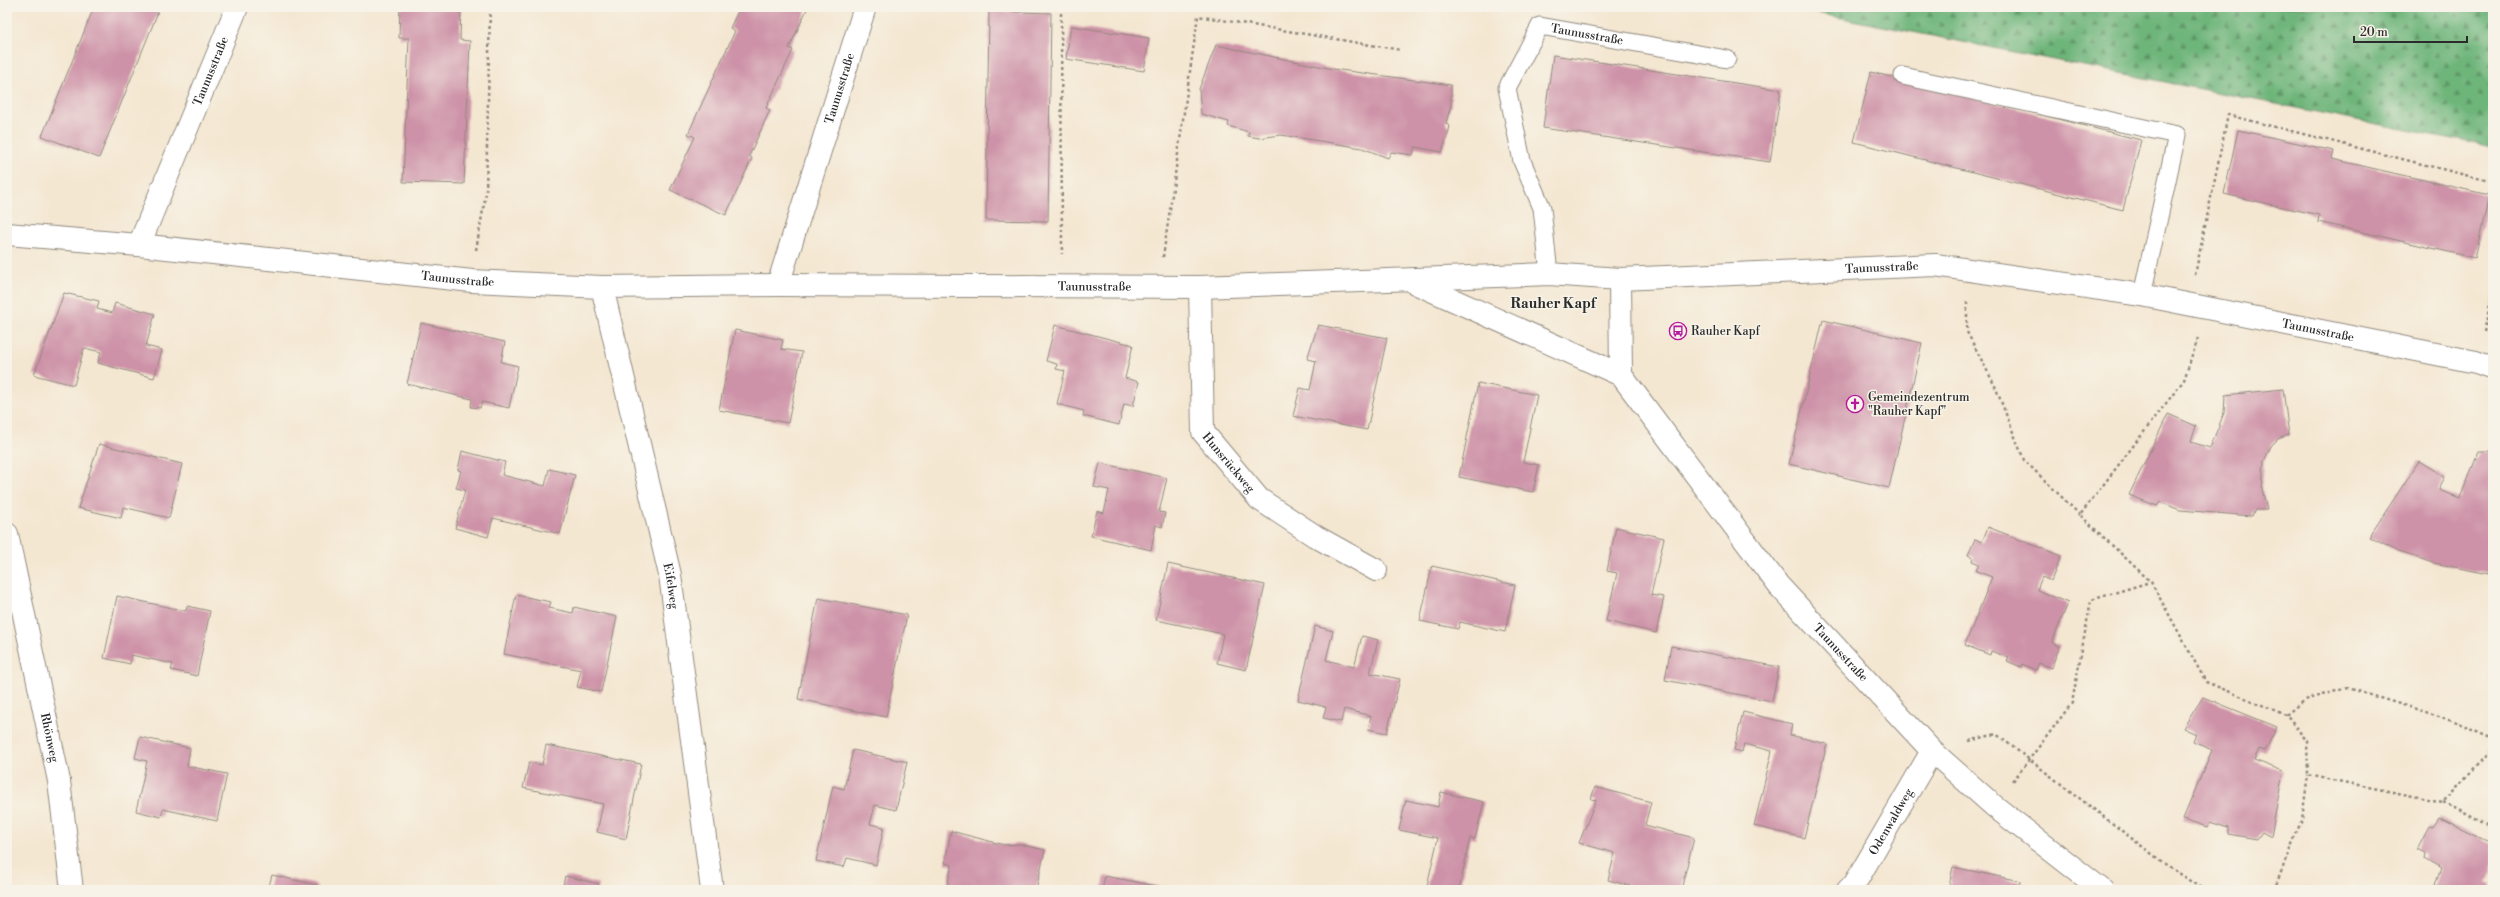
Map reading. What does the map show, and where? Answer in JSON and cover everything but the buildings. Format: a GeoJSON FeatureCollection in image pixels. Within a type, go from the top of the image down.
{"type":"FeatureCollection","features":[{"type":"Feature","properties":{"kind":"street","name":"Taunusstraße"},"geometry":{"type":"LineString","coordinates":[[139,245],[237,7]]}},
{"type":"Feature","properties":{"kind":"street","name":"Taunusstraße"},"geometry":{"type":"LineString","coordinates":[[778,285],[865,7]]}},
{"type":"Feature","properties":{"kind":"street","name":"Taunusstraße"},"geometry":{"type":"LineString","coordinates":[[7,234],[139,245],[472,281],[602,287],[778,285],[1062,285],[1200,288],[1411,281],[1549,274],[1620,279],[1935,265],[2142,295],[2485,365]]}},
{"type":"Feature","properties":{"kind":"street"},"geometry":{"type":"LineString","coordinates":[[1620,279],[1622,375]]}},
{"type":"Feature","properties":{"kind":"street","name":"Taunusstraße"},"geometry":{"type":"LineString","coordinates":[[1411,281],[1622,375],[1779,586],[1932,751],[1994,806],[2102,890]]}},
{"type":"Feature","properties":{"kind":"street","name":"Eifelweg"},"geometry":{"type":"LineString","coordinates":[[602,287],[670,575],[712,890]]}},
{"type":"Feature","properties":{"kind":"street","name":"Hunsrückweg"},"geometry":{"type":"LineString","coordinates":[[1200,288],[1203,432],[1259,499],[1315,536],[1376,570]]}},
{"type":"Feature","properties":{"kind":"street","name":"Rhönweg"},"geometry":{"type":"LineString","coordinates":[[7,534],[13,591],[59,781],[72,890]]}},
{"type":"Feature","properties":{"kind":"street","name":"Odenwaldweg"},"geometry":{"type":"LineString","coordinates":[[1848,890],[1854,885],[1932,751]]}},
{"type":"Feature","properties":{"kind":"lane","name":"Taunusstraße"},"geometry":{"type":"LineString","coordinates":[[1549,274],[1542,208],[1522,161],[1507,88],[1540,26],[1727,59]]}},
{"type":"Feature","properties":{"kind":"lane"},"geometry":{"type":"LineString","coordinates":[[1903,76],[2177,135],[2142,295]]}},
{"type":"Feature","properties":{"kind":"path"},"geometry":{"type":"LineString","coordinates":[[472,281],[486,193],[490,7]]}},
{"type":"Feature","properties":{"kind":"path"},"geometry":{"type":"LineString","coordinates":[[1061,7],[1062,285]]}},
{"type":"Feature","properties":{"kind":"path"},"geometry":{"type":"LineString","coordinates":[[1159,287],[1198,16],[1401,50]]}},
{"type":"Feature","properties":{"kind":"path"},"geometry":{"type":"LineString","coordinates":[[2080,514],[2184,380],[2199,306],[2228,115],[2493,182]]}},
{"type":"Feature","properties":{"kind":"path"},"geometry":{"type":"LineString","coordinates":[[1968,269],[1967,332],[1995,386],[2024,460],[2151,582],[2206,682],[2286,715],[2307,741],[2308,775],[2302,819],[2274,890]]}},
{"type":"Feature","properties":{"kind":"path"},"geometry":{"type":"LineString","coordinates":[[2485,365],[2493,291]]}},
{"type":"Feature","properties":{"kind":"path"},"geometry":{"type":"LineString","coordinates":[[1994,806],[2030,760],[2072,702],[2091,600],[2151,582]]}},
{"type":"Feature","properties":{"kind":"path"},"geometry":{"type":"LineString","coordinates":[[2286,715],[2304,700],[2347,688],[2442,717],[2493,739]]}},
{"type":"Feature","properties":{"kind":"path"},"geometry":{"type":"LineString","coordinates":[[1932,751],[1996,734],[2165,864],[2205,890]]}},
{"type":"Feature","properties":{"kind":"path"},"geometry":{"type":"LineString","coordinates":[[2443,802],[2493,748]]}},
{"type":"Feature","properties":{"kind":"path"},"geometry":{"type":"LineString","coordinates":[[2308,775],[2443,802],[2493,828]]}},
{"type":"Feature","properties":{"kind":"green space"},"geometry":{"type":"Polygon","coordinates":[[[1786,7],[2493,7],[2493,147],[1786,7]]]}},
{"type":"Feature","properties":{"kind":"place","name":"Rauher Kapf"},"geometry":{"type":"Point","coordinates":[1678,331]}},
{"type":"Feature","properties":{"kind":"place","name":"Gemeindezentrum \"Rauher Kapf\""},"geometry":{"type":"Point","coordinates":[1855,404]}},
{"type":"Feature","properties":{"kind":"district","name":"Rauher Kapf"},"geometry":{"type":"Point","coordinates":[1553,303]}}]}
